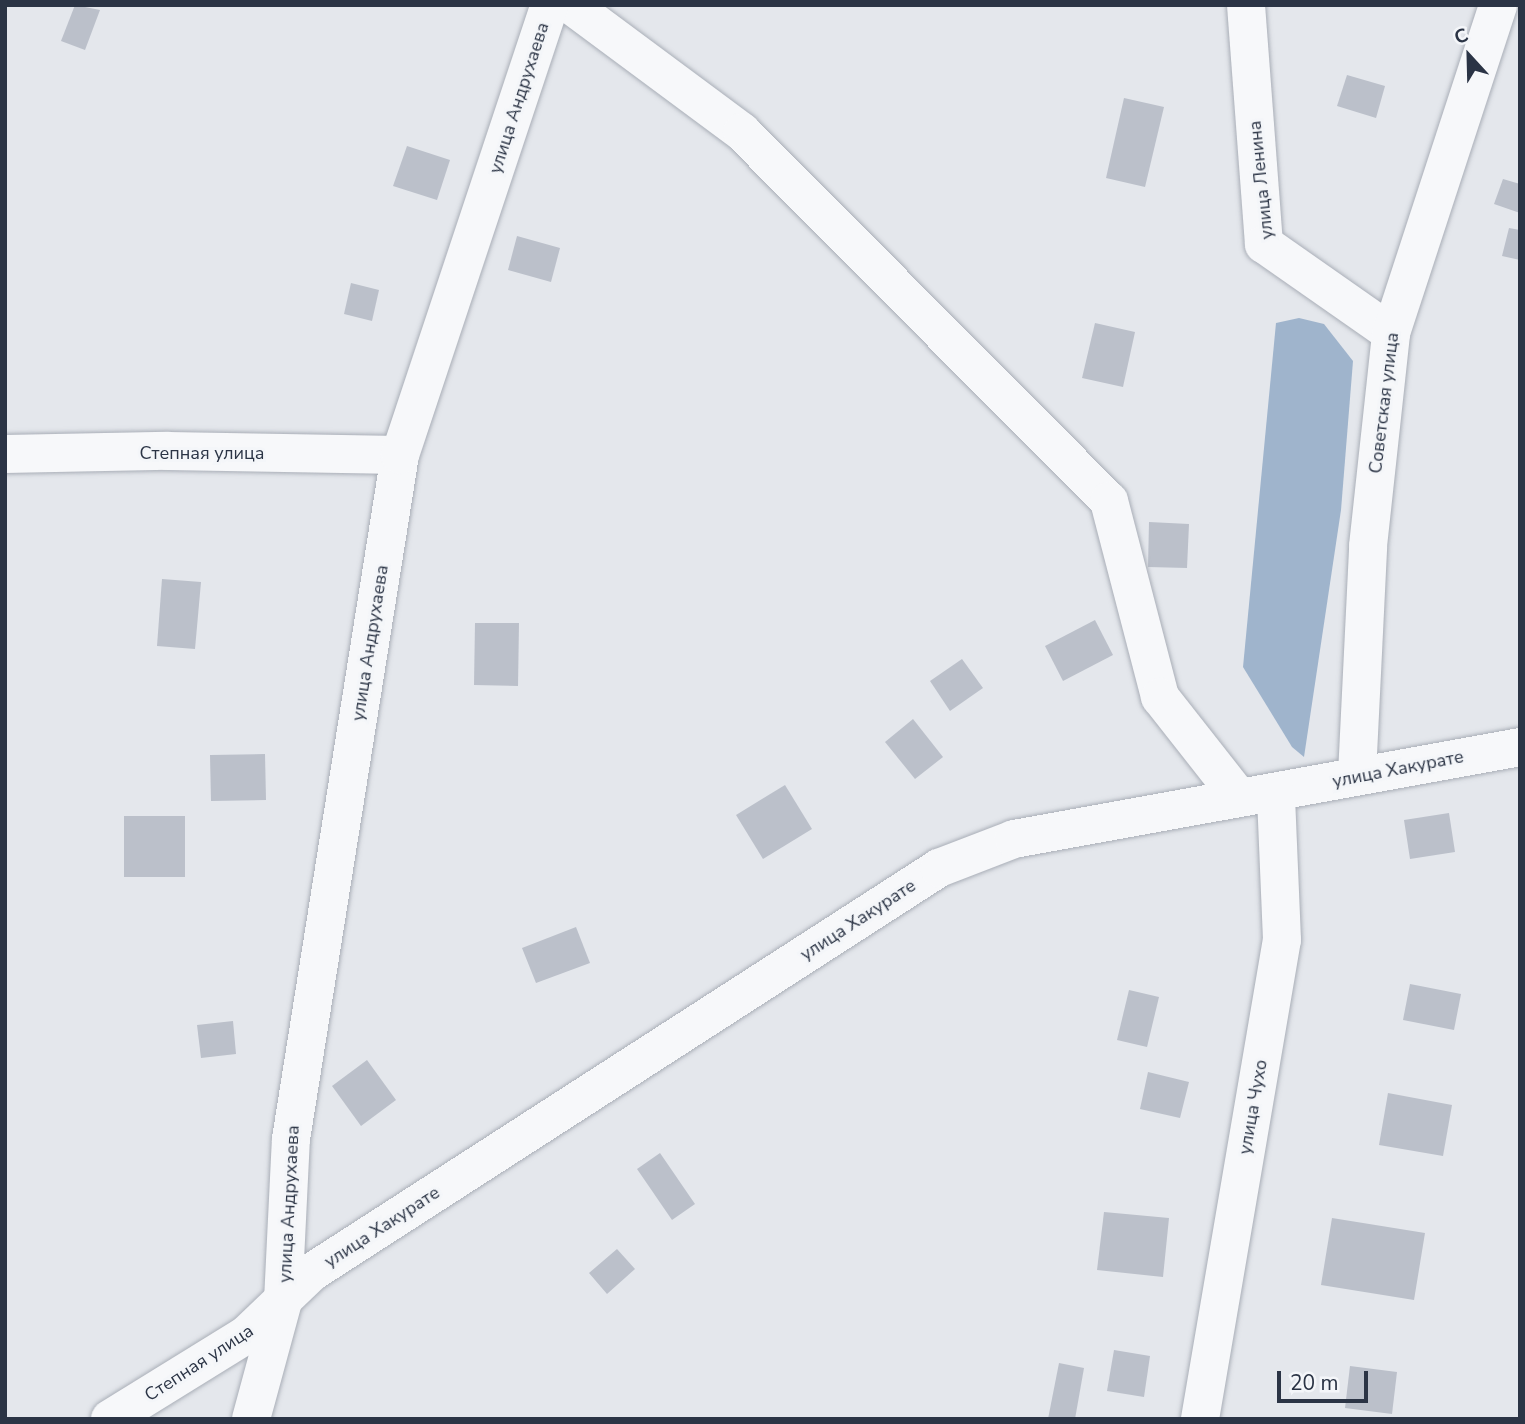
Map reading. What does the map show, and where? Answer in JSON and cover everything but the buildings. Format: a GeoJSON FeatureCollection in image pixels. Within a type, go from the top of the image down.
{"type":"FeatureCollection","features":[{"type":"Feature","properties":{"kind":"street","name":"улица Андрухаева"},"geometry":{"type":"LineString","coordinates":[[251,1419],[283,1301],[291,1139],[400,456],[550,5]]}},
{"type":"Feature","properties":{"kind":"street"},"geometry":{"type":"LineString","coordinates":[[571,5],[742,132],[1110,500],[1160,697],[1238,796]]}},
{"type":"Feature","properties":{"kind":"street","name":"улица Ленина"},"geometry":{"type":"LineString","coordinates":[[1246,5],[1264,244],[1391,333]]}},
{"type":"Feature","properties":{"kind":"street","name":"Советская улица"},"geometry":{"type":"LineString","coordinates":[[1357,775],[1367,546],[1391,333],[1498,5]]}},
{"type":"Feature","properties":{"kind":"street","name":"Степная улица"},"geometry":{"type":"LineString","coordinates":[[5,454],[168,451],[400,456]]}},
{"type":"Feature","properties":{"kind":"street","name":"улица Хакурате"},"geometry":{"type":"LineString","coordinates":[[283,1301],[312,1272],[939,868],[1014,839],[1238,796],[1276,794],[1357,775],[1520,747]]}},
{"type":"Feature","properties":{"kind":"street","name":"улица Чухо"},"geometry":{"type":"LineString","coordinates":[[1200,1419],[1282,940],[1276,794]]}},
{"type":"Feature","properties":{"kind":"street","name":"Степная улица"},"geometry":{"type":"LineString","coordinates":[[110,1419],[246,1335],[283,1301]]}},
{"type":"Feature","properties":{"kind":"water"},"geometry":{"type":"Polygon","coordinates":[[[1299,318],[1324,324],[1353,361],[1341,510],[1304,757],[1292,747],[1243,667],[1276,323],[1299,318]]]}}]}
